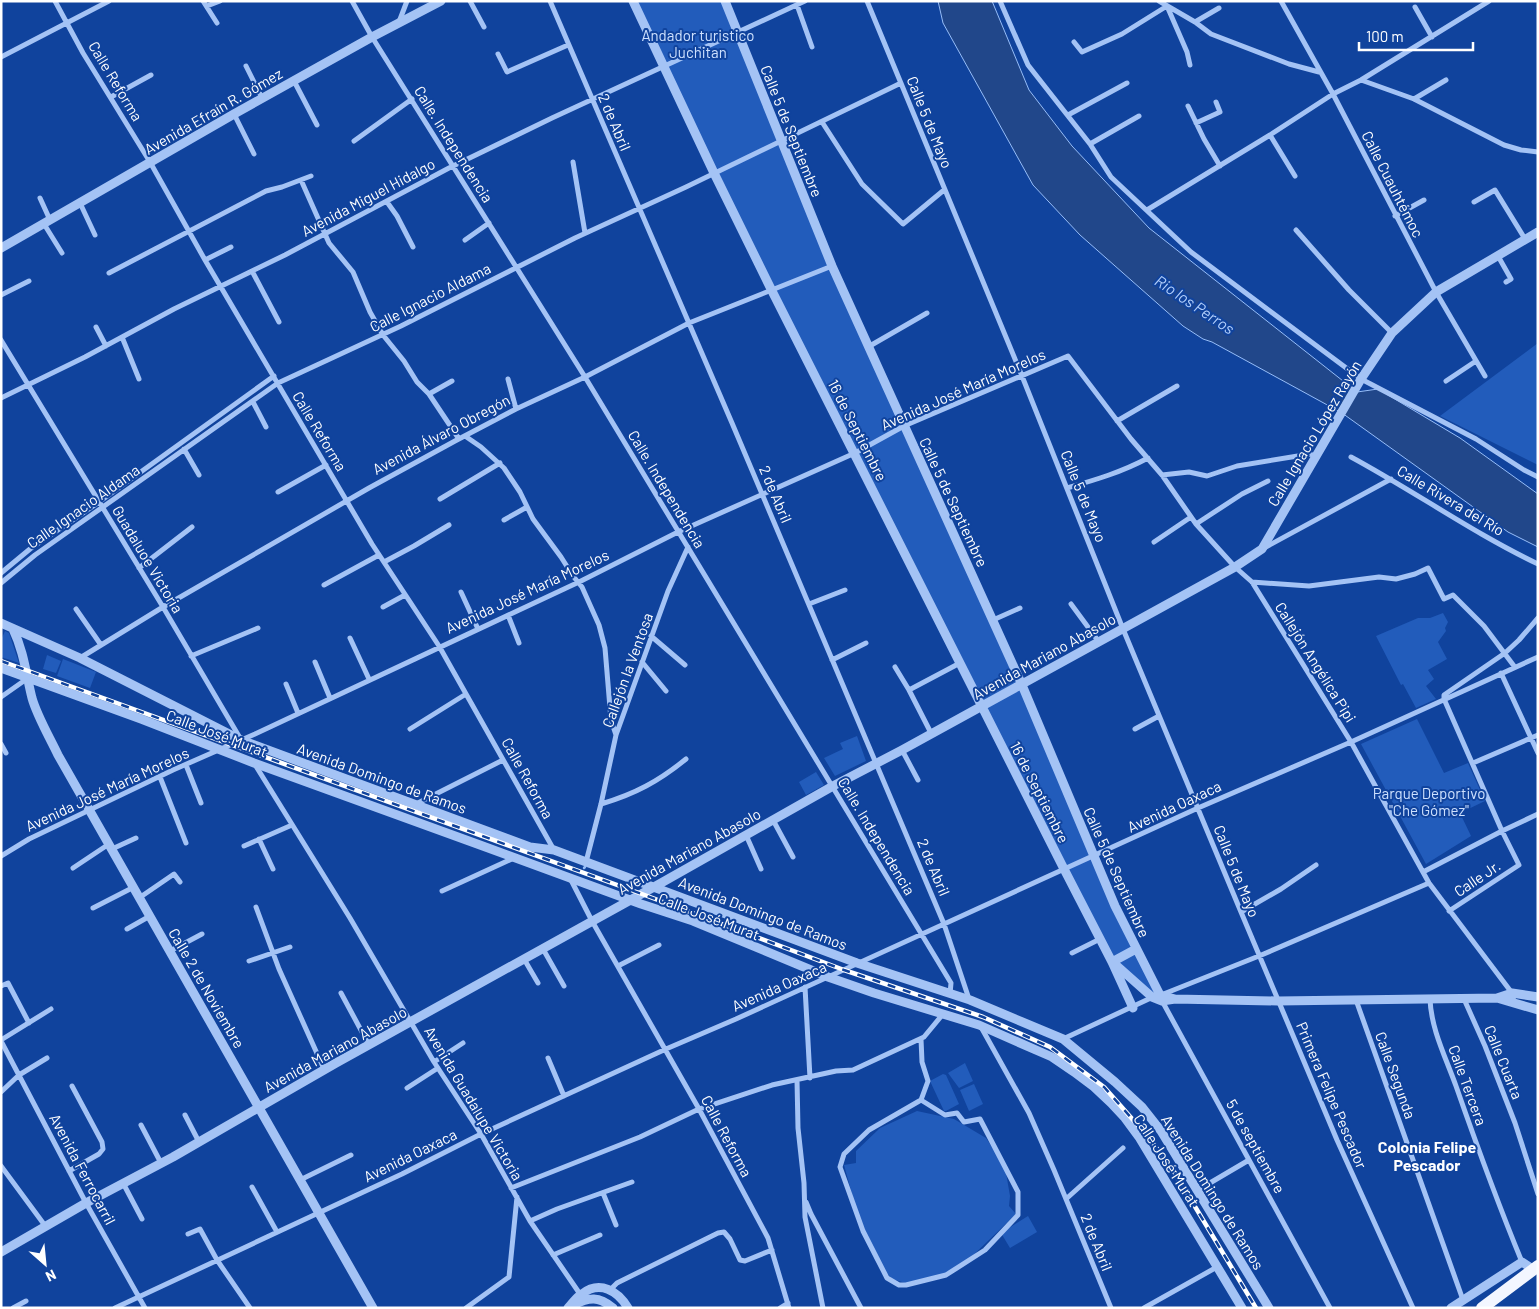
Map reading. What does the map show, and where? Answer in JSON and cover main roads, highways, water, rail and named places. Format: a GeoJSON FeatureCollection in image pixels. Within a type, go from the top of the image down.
{"type":"FeatureCollection","features":[{"type":"Feature","properties":{"kind":"main road"},"geometry":{"type":"LineString","coordinates":[[1482,1308],[1536,1268]]}},
{"type":"Feature","properties":{"kind":"water","name":"Rio los Perros"},"geometry":{"type":"Polygon","coordinates":[[[938,1],[992,1],[1029,90],[1072,146],[1149,228],[1357,392],[1378,389],[1460,438],[1538,494],[1538,547],[1508,532],[1342,413],[1212,342],[1203,339],[1183,326],[1080,235],[1033,185],[943,23],[938,1]]]}},
{"type":"Feature","properties":{"kind":"railway"},"geometry":{"type":"LineString","coordinates":[[1,661],[642,894],[844,970],[983,1017],[1050,1047],[1104,1087],[1149,1138],[1173,1170],[1256,1308]]}},
{"type":"Feature","properties":{"kind":"district","name":"Colonia Felipe Pescador"},"geometry":{"type":"Point","coordinates":[1427,1155]}},
{"type":"Feature","properties":{"kind":"park label","name":"Andador turistico Juchitan"},"geometry":{"type":"Point","coordinates":[698,44]}},
{"type":"Feature","properties":{"kind":"park label","name":"Parque Deportivo \"Che Gómez\""},"geometry":{"type":"Point","coordinates":[1429,802]}}]}
